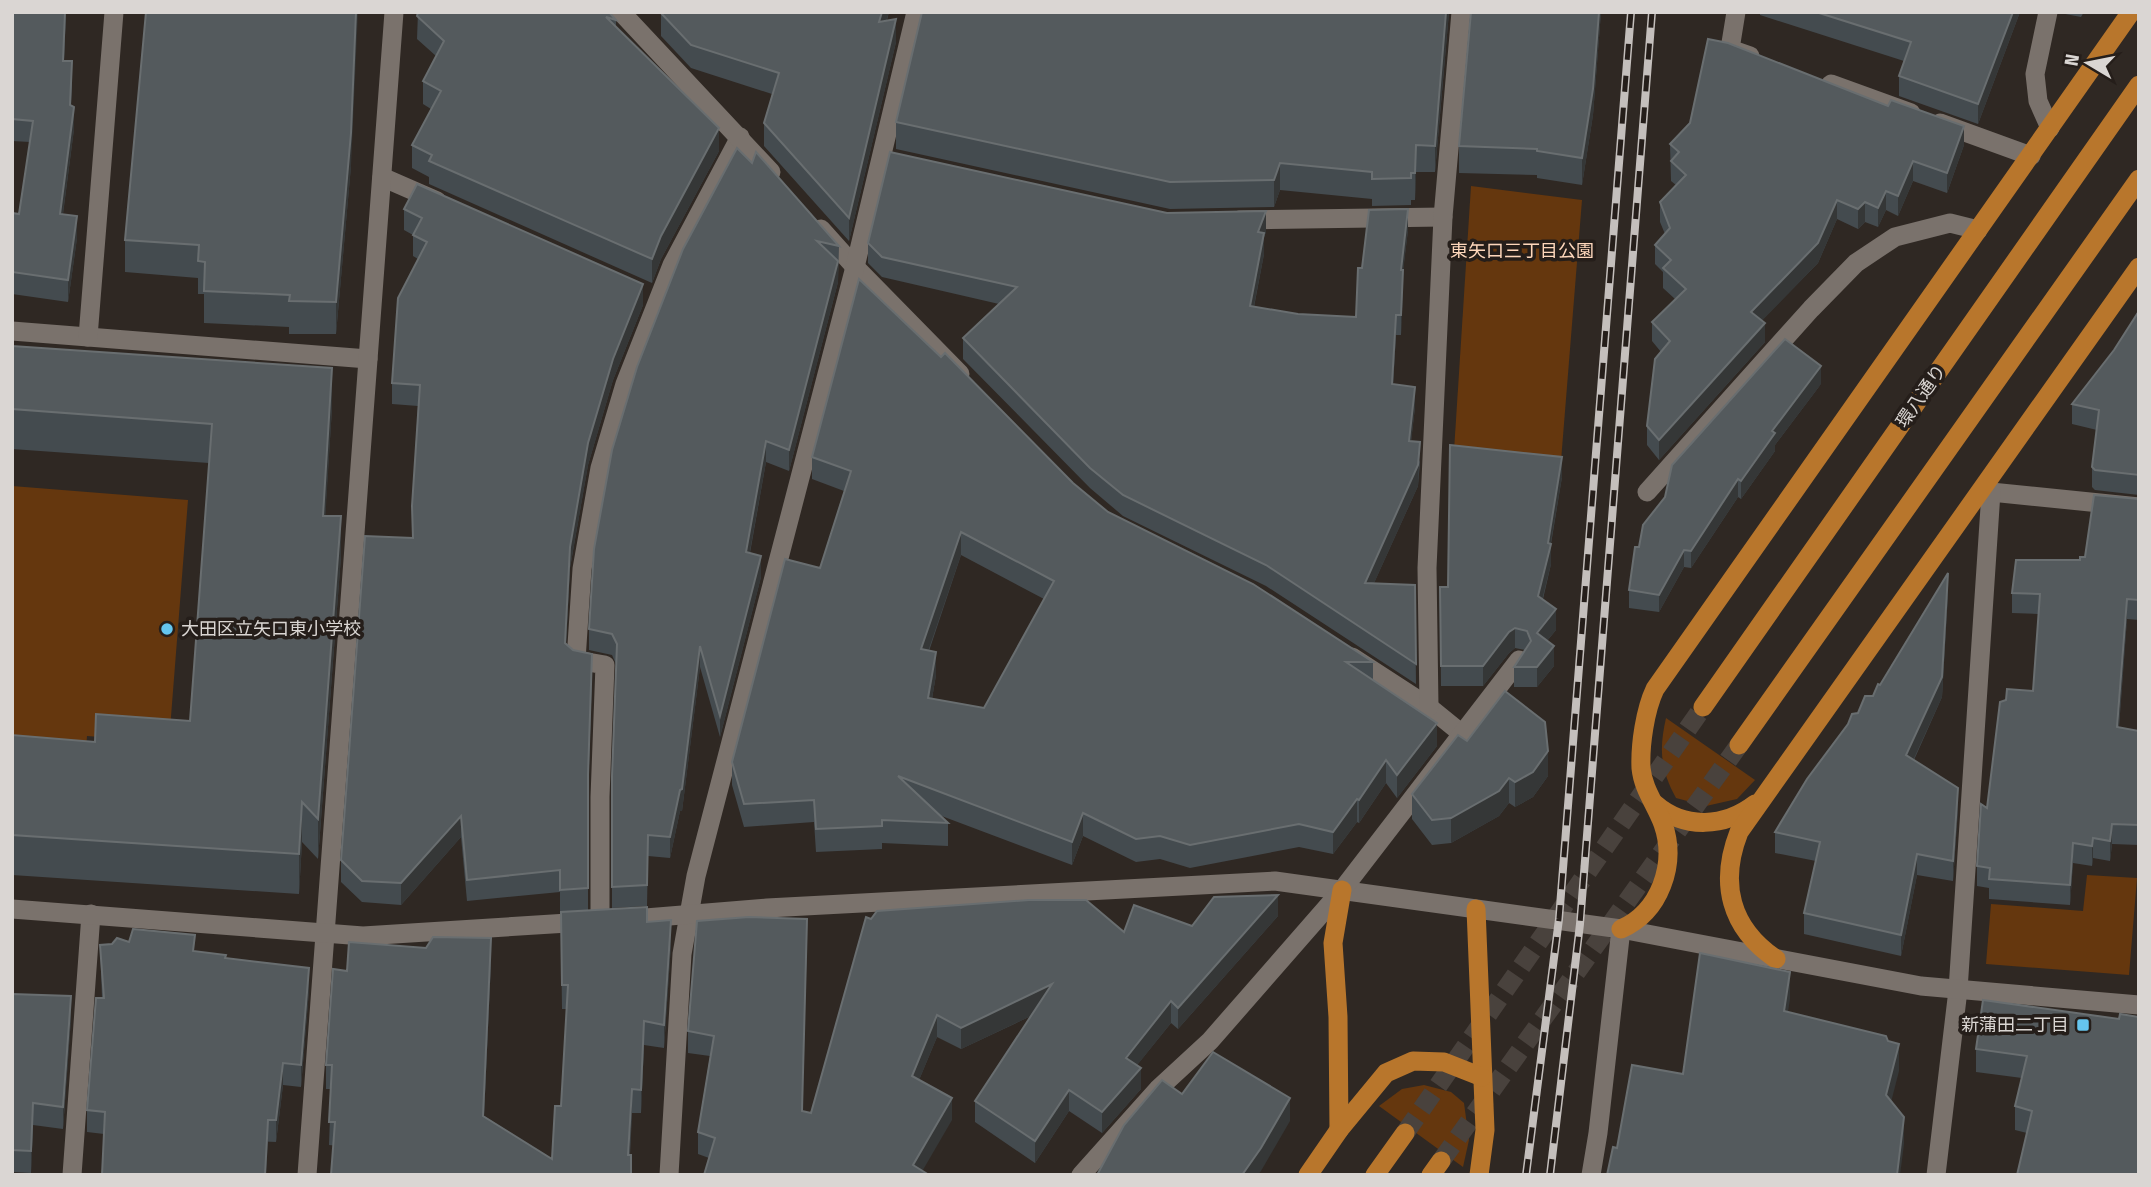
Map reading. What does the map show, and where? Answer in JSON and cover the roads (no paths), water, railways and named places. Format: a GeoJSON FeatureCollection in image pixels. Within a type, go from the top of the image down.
{"type":"FeatureCollection","features":[{"type":"Feature","properties":{"kind":"main road"},"geometry":{"type":"LineString","coordinates":[[1621,929],[1635,923],[1647,912],[1663,882],[1667,846],[1663,824],[1651,802],[1641,768],[1646,716],[1655,689],[2131,12]]}},
{"type":"Feature","properties":{"kind":"main road","name":"環八通り"},"geometry":{"type":"LineString","coordinates":[[1703,707],[2139,85]]}},
{"type":"Feature","properties":{"kind":"main road"},"geometry":{"type":"LineString","coordinates":[[1740,746],[2139,179]]}},
{"type":"Feature","properties":{"kind":"main road"},"geometry":{"type":"LineString","coordinates":[[1776,959],[1761,948],[1739,920],[1729,885],[1728,866],[1739,832],[1988,489],[2139,267]]}},
{"type":"Feature","properties":{"kind":"main road"},"geometry":{"type":"LineString","coordinates":[[1651,802],[1674,817],[1702,823],[1723,821],[1744,813],[1762,800]]}},
{"type":"Feature","properties":{"kind":"main road"},"geometry":{"type":"LineString","coordinates":[[1339,1130],[1338,1017],[1333,943],[1342,890]]}},
{"type":"Feature","properties":{"kind":"main road"},"geometry":{"type":"LineString","coordinates":[[1476,909],[1485,1130],[1479,1175]]}},
{"type":"Feature","properties":{"kind":"main road"},"geometry":{"type":"LineString","coordinates":[[1308,1175],[1339,1130],[1385,1073],[1413,1060],[1444,1062],[1482,1077]]}},
{"type":"Feature","properties":{"kind":"main road"},"geometry":{"type":"LineString","coordinates":[[1375,1175],[1405,1133]]}},
{"type":"Feature","properties":{"kind":"street"},"geometry":{"type":"LineString","coordinates":[[88,337],[114,12]]}},
{"type":"Feature","properties":{"kind":"street"},"geometry":{"type":"LineString","coordinates":[[307,1175],[394,12]]}},
{"type":"Feature","properties":{"kind":"street"},"geometry":{"type":"LineString","coordinates":[[621,12],[786,189]]}},
{"type":"Feature","properties":{"kind":"street"},"geometry":{"type":"LineString","coordinates":[[669,1175],[682,954],[707,831],[855,267],[887,160],[916,12]]}},
{"type":"Feature","properties":{"kind":"street"},"geometry":{"type":"LineString","coordinates":[[1429,707],[1427,568],[1443,217],[1461,12]]}},
{"type":"Feature","properties":{"kind":"street"},"geometry":{"type":"LineString","coordinates":[[1736,12],[1730,49],[1769,62]]}},
{"type":"Feature","properties":{"kind":"street"},"geometry":{"type":"LineString","coordinates":[[2048,12],[2035,74],[2038,101],[2050,128]]}},
{"type":"Feature","properties":{"kind":"street"},"geometry":{"type":"LineString","coordinates":[[1807,76],[2031,156]]}},
{"type":"Feature","properties":{"kind":"street"},"geometry":{"type":"LineString","coordinates":[[600,921],[600,797],[605,665],[576,660],[582,569],[600,468],[653,296],[740,137]]}},
{"type":"Feature","properties":{"kind":"street"},"geometry":{"type":"LineString","coordinates":[[382,177],[457,210]]}},
{"type":"Feature","properties":{"kind":"street"},"geometry":{"type":"LineString","coordinates":[[804,210],[855,267],[978,392]]}},
{"type":"Feature","properties":{"kind":"street"},"geometry":{"type":"LineString","coordinates":[[1224,220],[1443,217]]}},
{"type":"Feature","properties":{"kind":"street"},"geometry":{"type":"LineString","coordinates":[[1647,492],[1811,309],[1856,263],[1895,237],[1906,234],[1950,223],[1978,230]]}},
{"type":"Feature","properties":{"kind":"street"},"geometry":{"type":"LineString","coordinates":[[12,331],[368,359]]}},
{"type":"Feature","properties":{"kind":"street"},"geometry":{"type":"LineString","coordinates":[[1936,1175],[1958,990],[1988,489],[2139,507]]}},
{"type":"Feature","properties":{"kind":"street"},"geometry":{"type":"LineString","coordinates":[[1338,648],[1429,707],[1461,733]]}},
{"type":"Feature","properties":{"kind":"street"},"geometry":{"type":"LineString","coordinates":[[1081,1175],[1158,1089],[1210,1041],[1342,890],[1519,660]]}},
{"type":"Feature","properties":{"kind":"street"},"geometry":{"type":"LineString","coordinates":[[12,909],[363,936],[689,916],[767,908],[1275,881],[1621,929],[1958,990],[2139,1005]]}},
{"type":"Feature","properties":{"kind":"street"},"geometry":{"type":"LineString","coordinates":[[72,1175],[91,914]]}},
{"type":"Feature","properties":{"kind":"street"},"geometry":{"type":"LineString","coordinates":[[1591,1175],[1621,929]]}},
{"type":"Feature","properties":{"kind":"tunnel"},"geometry":{"type":"LineString","coordinates":[[1405,1133],[1703,707]]}},
{"type":"Feature","properties":{"kind":"tunnel"},"geometry":{"type":"LineString","coordinates":[[1441,1161],[1739,745]]}},
{"type":"Feature","properties":{"kind":"railway"},"geometry":{"type":"LineString","coordinates":[[1526,1175],[1559,919],[1631,12]]}},
{"type":"Feature","properties":{"kind":"railway"},"geometry":{"type":"LineString","coordinates":[[1550,1175],[1580,924],[1652,12]]}},
{"type":"Feature","properties":{"kind":"place","name":"大田区立矢口東小学校"},"geometry":{"type":"Point","coordinates":[167,629]}},
{"type":"Feature","properties":{"kind":"place","name":"新蒲田二丁目"},"geometry":{"type":"Point","coordinates":[2083,1025]}},
{"type":"Feature","properties":{"kind":"park label","name":"東矢口三丁目公園"},"geometry":{"type":"Point","coordinates":[1522,251]}}]}
